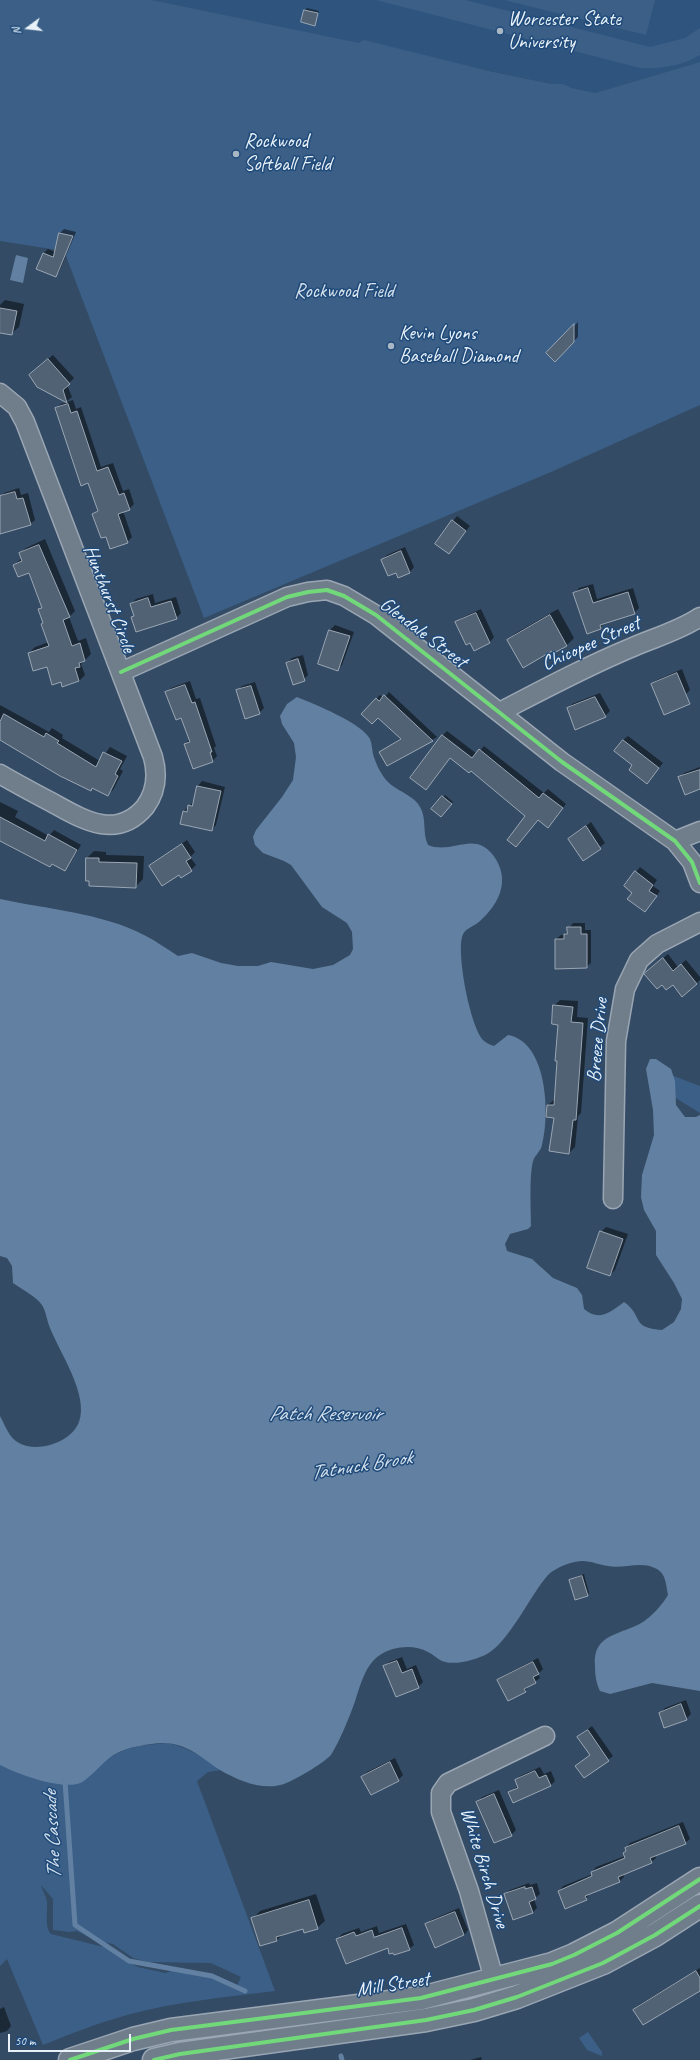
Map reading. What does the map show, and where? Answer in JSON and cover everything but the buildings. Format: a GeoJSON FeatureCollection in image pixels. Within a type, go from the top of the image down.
{"type":"FeatureCollection","features":[{"type":"Feature","properties":{"kind":"main road","name":"Mill Street"},"geometry":{"type":"LineString","coordinates":[[70,2060],[134,2039],[171,2030],[421,1998],[552,1964],[574,1955],[617,1933],[700,1879]]}},
{"type":"Feature","properties":{"kind":"main road","name":"Mill Street"},"geometry":{"type":"LineString","coordinates":[[154,2060],[180,2054],[426,2020],[474,2010],[523,1995],[603,1963],[655,1935],[700,1906]]}},
{"type":"Feature","properties":{"kind":"street","name":"Hunthurst Circle"},"geometry":{"type":"LineString","coordinates":[[0,393],[17,407],[25,422],[155,765],[154,791],[145,806],[132,818],[117,824],[99,825],[91,823],[0,774]]}},
{"type":"Feature","properties":{"kind":"street","name":"Glendale Street"},"geometry":{"type":"LineString","coordinates":[[121,672],[287,597],[326,590],[344,596],[376,615],[562,762],[675,842],[692,862],[700,882]]}},
{"type":"Feature","properties":{"kind":"street","name":"Chicopee Street"},"geometry":{"type":"LineString","coordinates":[[500,712],[564,678],[634,646],[668,635],[700,617]]}},
{"type":"Feature","properties":{"kind":"street"},"geometry":{"type":"LineString","coordinates":[[675,842],[700,831]]}},
{"type":"Feature","properties":{"kind":"street","name":"Breeze Drive"},"geometry":{"type":"LineString","coordinates":[[613,1199],[616,1040],[625,989],[639,960],[657,944],[700,922]]}},
{"type":"Feature","properties":{"kind":"street","name":"White Birch Drive"},"geometry":{"type":"LineString","coordinates":[[494,1979],[469,1891],[441,1812],[441,1793],[448,1783],[545,1736]]}},
{"type":"Feature","properties":{"kind":"shaded area","name":"Worcester State University"},"geometry":{"type":"Polygon","coordinates":[[[152,0],[700,0],[700,62],[595,93],[152,0]]]}},
{"type":"Feature","properties":{"kind":"green space","name":"Rockwood Field"},"geometry":{"type":"Polygon","coordinates":[[[0,0],[152,0],[359,43],[364,40],[489,71],[552,84],[563,84],[572,88],[595,93],[700,62],[700,405],[551,472],[204,618],[64,251],[0,241],[0,0]]]}},
{"type":"Feature","properties":{"kind":"green space"},"geometry":{"type":"Polygon","coordinates":[[[376,0],[465,0],[650,47],[685,38],[700,28],[700,55],[686,62],[671,66],[640,68],[376,0]]]}},
{"type":"Feature","properties":{"kind":"green space"},"geometry":{"type":"Polygon","coordinates":[[[504,0],[655,0],[646,35],[504,0]]]}},
{"type":"Feature","properties":{"kind":"green space"},"geometry":{"type":"Polygon","coordinates":[[[671,1075],[700,1086],[700,1113],[674,1097],[671,1075]]]}},
{"type":"Feature","properties":{"kind":"green space"},"geometry":{"type":"Polygon","coordinates":[[[167,1743],[182,1747],[196,1754],[221,1770],[208,1772],[197,1781],[275,1991],[200,2000],[145,2010],[95,2025],[43,2045],[7,1959],[0,1966],[0,1753],[83,1781],[103,1763],[120,1752],[139,1746],[167,1743]],[[41,1885],[47,1901],[47,1923],[51,1934],[112,1949],[124,1960],[138,1967],[165,1973],[182,1968],[237,1986],[241,1977],[211,1963],[148,1962],[133,1958],[113,1944],[97,1941],[77,1931],[69,1932],[53,1930],[53,1899],[41,1885]]]}},
{"type":"Feature","properties":{"kind":"green space"},"geometry":{"type":"Polygon","coordinates":[[[588,2032],[602,2052],[602,2056],[587,2050],[579,2038],[588,2032]]]}},
{"type":"Feature","properties":{"kind":"water"},"geometry":{"type":"Polygon","coordinates":[[[16,255],[28,258],[23,283],[10,280],[16,255]]]}},
{"type":"Feature","properties":{"kind":"water","name":"Patch Reservoir"},"geometry":{"type":"Polygon","coordinates":[[[297,697],[337,715],[358,727],[365,733],[370,739],[375,761],[380,772],[395,788],[414,799],[420,807],[428,845],[446,847],[470,843],[478,844],[486,848],[493,855],[498,864],[502,882],[498,899],[487,914],[478,923],[465,932],[462,937],[461,959],[469,1006],[478,1032],[483,1040],[488,1044],[494,1046],[508,1035],[521,1041],[531,1051],[538,1065],[543,1082],[546,1117],[542,1145],[533,1161],[532,1168],[531,1226],[528,1229],[510,1234],[505,1244],[507,1251],[532,1259],[553,1278],[577,1288],[582,1295],[584,1309],[589,1313],[595,1315],[605,1314],[624,1302],[630,1307],[641,1324],[645,1327],[662,1330],[674,1322],[681,1309],[682,1299],[674,1283],[656,1255],[656,1231],[644,1210],[641,1197],[642,1175],[654,1135],[653,1110],[646,1069],[650,1059],[656,1059],[671,1069],[675,1081],[676,1105],[685,1117],[696,1117],[700,1115],[700,1691],[652,1683],[610,1694],[600,1691],[595,1669],[595,1655],[598,1647],[610,1636],[643,1622],[657,1610],[668,1595],[665,1580],[662,1574],[660,1571],[651,1566],[639,1565],[614,1567],[579,1561],[560,1567],[548,1575],[541,1583],[511,1629],[495,1648],[487,1654],[459,1663],[442,1661],[422,1649],[410,1647],[397,1648],[380,1655],[371,1663],[365,1674],[352,1711],[333,1752],[330,1756],[308,1772],[284,1784],[276,1786],[260,1786],[251,1784],[220,1770],[186,1748],[176,1744],[155,1743],[121,1751],[108,1759],[84,1781],[67,1785],[55,1784],[18,1773],[0,1765],[0,1416],[8,1431],[16,1441],[26,1446],[35,1447],[53,1444],[69,1436],[79,1422],[81,1411],[77,1387],[50,1328],[43,1307],[37,1299],[13,1283],[12,1266],[7,1258],[0,1256],[0,899],[74,912],[110,922],[144,935],[178,956],[192,953],[221,963],[238,966],[258,966],[271,962],[313,969],[333,965],[350,955],[353,949],[352,932],[347,923],[322,907],[291,865],[263,853],[255,845],[253,837],[256,830],[282,797],[293,780],[296,757],[294,743],[282,724],[280,716],[287,704],[297,697]]]}},
{"type":"Feature","properties":{"kind":"waterway","name":"The Cascade"},"geometry":{"type":"LineString","coordinates":[[66,1779],[75,1925],[129,1961],[212,1976],[245,1991]]}},
{"type":"Feature","properties":{"kind":"waterway","name":"The Cascade"},"geometry":{"type":"LineString","coordinates":[[341,2056],[342,2060]]}},
{"type":"Feature","properties":{"kind":"cycle path"},"geometry":{"type":"LineString","coordinates":[[121,672],[287,597],[308,592],[327,590],[344,596],[376,615],[562,762],[675,841],[692,862],[700,883]]}},
{"type":"Feature","properties":{"kind":"cycle path"},"geometry":{"type":"LineString","coordinates":[[70,2060],[133,2039],[171,2030],[421,1998],[552,1964],[574,1955],[617,1933],[700,1879]]}},
{"type":"Feature","properties":{"kind":"cycle path"},"geometry":{"type":"LineString","coordinates":[[154,2060],[180,2054],[426,2020],[474,2010],[517,1997],[603,1963],[655,1935],[700,1906]]}},
{"type":"Feature","properties":{"kind":"place","name":"Worcester State University"},"geometry":{"type":"Point","coordinates":[500,31]}},
{"type":"Feature","properties":{"kind":"place","name":"Rockwood Softball Field"},"geometry":{"type":"Point","coordinates":[236,154]}},
{"type":"Feature","properties":{"kind":"place","name":"Kevin Lyons Baseball Diamond"},"geometry":{"type":"Point","coordinates":[391,346]}},
{"type":"Feature","properties":{"kind":"water label","name":"Tatnuck Brook"},"geometry":{"type":"Point","coordinates":[361,1466]}}]}
